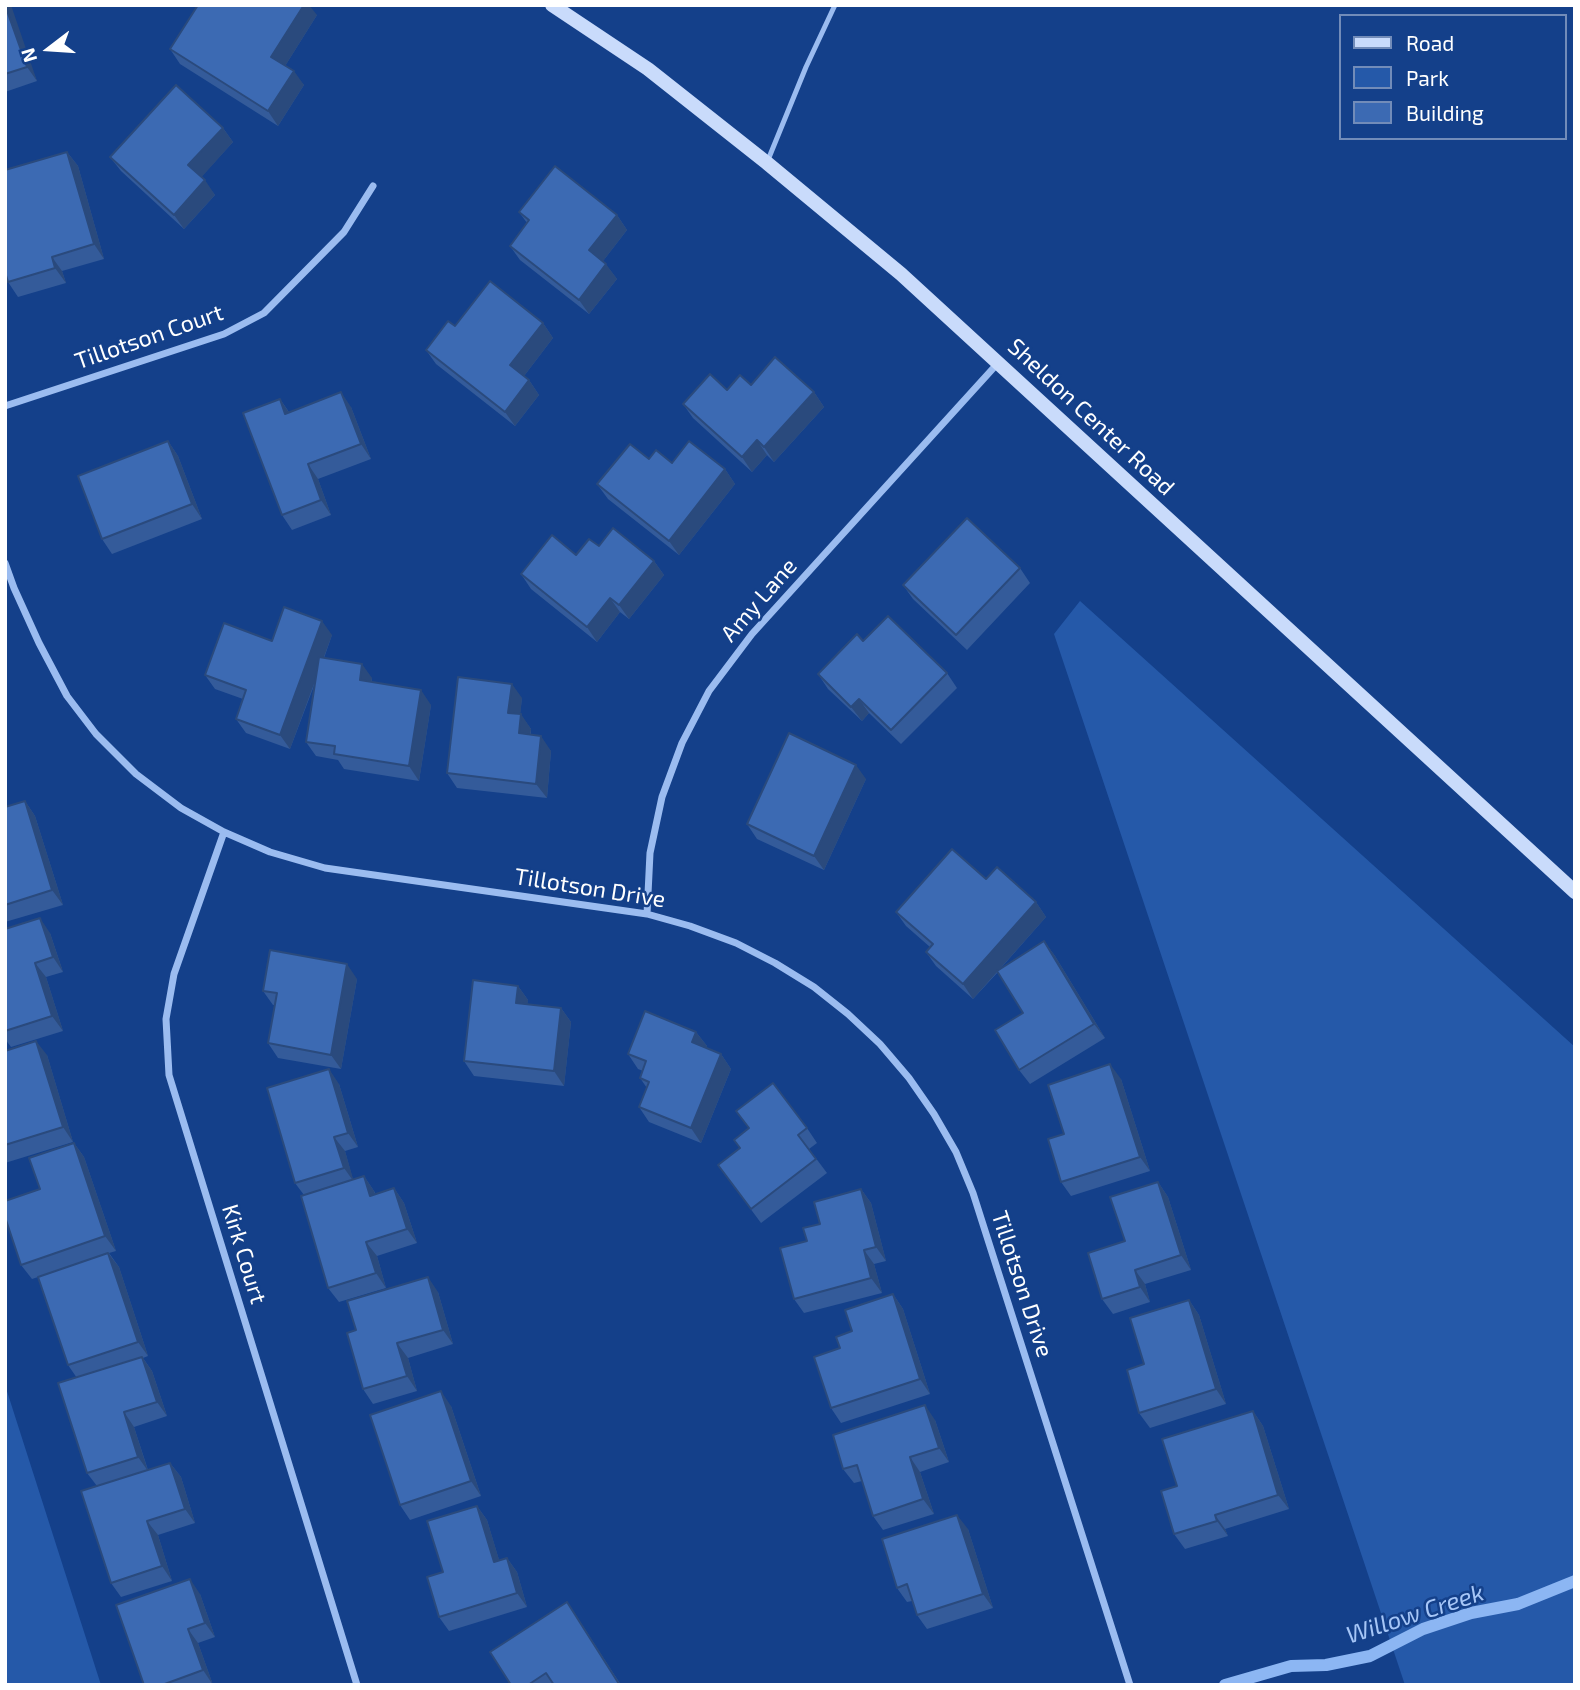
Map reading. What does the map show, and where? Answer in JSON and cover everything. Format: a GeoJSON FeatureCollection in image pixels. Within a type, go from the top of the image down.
{"type":"FeatureCollection","features":[{"type":"Feature","properties":{"kind":"main road","name":"Sheldon Center Road"},"geometry":{"type":"LineString","coordinates":[[552,5],[648,69],[901,274],[1575,892]]}},
{"type":"Feature","properties":{"kind":"street","name":"Tillotson Court"},"geometry":{"type":"LineString","coordinates":[[5,406],[225,334],[264,313],[344,232],[373,186]]}},
{"type":"Feature","properties":{"kind":"street","name":"Amy Lane"},"geometry":{"type":"LineString","coordinates":[[647,914],[650,853],[662,797],[682,743],[709,691],[752,634],[998,363]]}},
{"type":"Feature","properties":{"kind":"street","name":"Tillotson Drive"},"geometry":{"type":"LineString","coordinates":[[5,563],[44,653],[67,696],[96,734],[136,774],[181,808],[223,832],[270,852],[325,868],[647,914],[690,926],[736,943],[814,987],[880,1044],[909,1078],[934,1114],[956,1152],[973,1193],[1130,1685]]}},
{"type":"Feature","properties":{"kind":"street","name":"Kirk Court"},"geometry":{"type":"LineString","coordinates":[[223,832],[173,974],[166,1019],[169,1075],[357,1685]]}},
{"type":"Feature","properties":{"kind":"lane"},"geometry":{"type":"LineString","coordinates":[[766,163],[835,5]]}},
{"type":"Feature","properties":{"kind":"green space"},"geometry":{"type":"Polygon","coordinates":[[[1080,601],[1575,1047],[1575,1685],[1405,1685],[1054,634],[1080,601]]]}},
{"type":"Feature","properties":{"kind":"green space"},"geometry":{"type":"Polygon","coordinates":[[[5,1385],[101,1685],[5,1685],[5,1385]]]}},
{"type":"Feature","properties":{"kind":"building"},"geometry":{"type":"Polygon","coordinates":[[[5,5],[27,67],[5,74],[5,5]]]}},
{"type":"Feature","properties":{"kind":"building"},"geometry":{"type":"Polygon","coordinates":[[[198,5],[304,5],[271,57],[294,71],[268,111],[170,49],[198,5]]]}},
{"type":"Feature","properties":{"kind":"building"},"geometry":{"type":"Polygon","coordinates":[[[176,85],[223,128],[188,165],[205,180],[174,215],[110,157],[176,85]]]}},
{"type":"Feature","properties":{"kind":"building"},"geometry":{"type":"Polygon","coordinates":[[[67,152],[94,244],[52,257],[55,268],[8,282],[5,272],[5,170],[67,152]]]}},
{"type":"Feature","properties":{"kind":"building"},"geometry":{"type":"Polygon","coordinates":[[[555,166],[617,215],[589,250],[606,264],[579,300],[510,246],[529,220],[519,212],[555,166]]]}},
{"type":"Feature","properties":{"kind":"building"},"geometry":{"type":"Polygon","coordinates":[[[490,281],[543,323],[510,365],[529,380],[505,412],[426,350],[448,321],[455,326],[490,281]]]}},
{"type":"Feature","properties":{"kind":"building"},"geometry":{"type":"Polygon","coordinates":[[[775,357],[814,392],[764,447],[757,440],[742,457],[683,404],[710,374],[727,390],[740,375],[751,385],[775,357]]]}},
{"type":"Feature","properties":{"kind":"building"},"geometry":{"type":"Polygon","coordinates":[[[341,392],[361,444],[308,464],[321,500],[282,515],[243,413],[280,399],[285,414],[341,392]]]}},
{"type":"Feature","properties":{"kind":"building"},"geometry":{"type":"Polygon","coordinates":[[[168,441],[192,504],[102,539],[78,476],[168,441]]]}},
{"type":"Feature","properties":{"kind":"building"},"geometry":{"type":"Polygon","coordinates":[[[689,441],[725,469],[669,541],[597,484],[630,444],[649,459],[656,450],[672,463],[689,441]]]}},
{"type":"Feature","properties":{"kind":"building"},"geometry":{"type":"Polygon","coordinates":[[[967,518],[1020,568],[956,635],[903,585],[967,518]]]}},
{"type":"Feature","properties":{"kind":"building"},"geometry":{"type":"Polygon","coordinates":[[[613,528],[654,561],[619,605],[610,598],[587,627],[521,574],[552,535],[576,555],[589,539],[599,546],[613,528]]]}},
{"type":"Feature","properties":{"kind":"building"},"geometry":{"type":"Polygon","coordinates":[[[284,607],[322,621],[280,735],[236,719],[246,690],[205,675],[224,623],[272,641],[284,607]]]}},
{"type":"Feature","properties":{"kind":"building"},"geometry":{"type":"Polygon","coordinates":[[[888,616],[947,673],[891,730],[859,699],[851,707],[818,674],[857,634],[863,641],[888,616]]]}},
{"type":"Feature","properties":{"kind":"building"},"geometry":{"type":"Polygon","coordinates":[[[319,657],[362,664],[360,680],[421,690],[409,766],[334,754],[335,746],[306,742],[319,657]]]}},
{"type":"Feature","properties":{"kind":"building"},"geometry":{"type":"Polygon","coordinates":[[[458,677],[512,684],[508,713],[521,714],[519,733],[541,736],[536,784],[447,773],[458,677]]]}},
{"type":"Feature","properties":{"kind":"building"},"geometry":{"type":"Polygon","coordinates":[[[789,733],[856,765],[814,856],[747,824],[789,733]]]}},
{"type":"Feature","properties":{"kind":"building"},"geometry":{"type":"Polygon","coordinates":[[[25,801],[52,890],[5,905],[5,807],[25,801]]]}},
{"type":"Feature","properties":{"kind":"building"},"geometry":{"type":"Polygon","coordinates":[[[952,849],[986,879],[997,867],[1036,902],[963,984],[926,952],[933,944],[896,912],[952,849]]]}},
{"type":"Feature","properties":{"kind":"building"},"geometry":{"type":"Polygon","coordinates":[[[40,918],[53,957],[35,963],[52,1016],[5,1031],[5,929],[40,918]]]}},
{"type":"Feature","properties":{"kind":"building"},"geometry":{"type":"Polygon","coordinates":[[[1044,941],[1094,1024],[1019,1070],[995,1030],[1023,1013],[997,971],[1044,941]]]}},
{"type":"Feature","properties":{"kind":"building"},"geometry":{"type":"Polygon","coordinates":[[[270,950],[347,964],[331,1055],[268,1043],[277,993],[263,991],[270,950]]]}},
{"type":"Feature","properties":{"kind":"building"},"geometry":{"type":"Polygon","coordinates":[[[473,980],[518,986],[516,1003],[561,1008],[554,1071],[464,1061],[473,980]]]}},
{"type":"Feature","properties":{"kind":"building"},"geometry":{"type":"Polygon","coordinates":[[[645,1011],[696,1032],[692,1042],[721,1054],[691,1128],[639,1107],[649,1082],[640,1078],[646,1061],[628,1054],[645,1011]]]}},
{"type":"Feature","properties":{"kind":"building"},"geometry":{"type":"Polygon","coordinates":[[[36,1041],[63,1127],[5,1145],[5,1051],[36,1041]]]}},
{"type":"Feature","properties":{"kind":"building"},"geometry":{"type":"Polygon","coordinates":[[[1110,1064],[1140,1157],[1061,1182],[1048,1139],[1064,1134],[1048,1085],[1110,1064]]]}},
{"type":"Feature","properties":{"kind":"building"},"geometry":{"type":"Polygon","coordinates":[[[329,1069],[348,1133],[334,1137],[344,1168],[295,1183],[267,1088],[329,1069]]]}},
{"type":"Feature","properties":{"kind":"building"},"geometry":{"type":"Polygon","coordinates":[[[773,1083],[807,1128],[798,1135],[816,1159],[751,1209],[718,1165],[740,1148],[734,1140],[749,1128],[736,1111],[773,1083]]]}},
{"type":"Feature","properties":{"kind":"building"},"geometry":{"type":"Polygon","coordinates":[[[74,1143],[105,1236],[21,1265],[5,1217],[5,1201],[40,1189],[29,1158],[74,1143]]]}},
{"type":"Feature","properties":{"kind":"building"},"geometry":{"type":"Polygon","coordinates":[[[364,1176],[370,1196],[394,1188],[407,1229],[366,1242],[376,1273],[328,1288],[301,1196],[364,1176]]]}},
{"type":"Feature","properties":{"kind":"building"},"geometry":{"type":"Polygon","coordinates":[[[1158,1182],[1181,1255],[1135,1270],[1140,1287],[1102,1299],[1088,1253],[1125,1241],[1110,1197],[1158,1182]]]}},
{"type":"Feature","properties":{"kind":"building"},"geometry":{"type":"Polygon","coordinates":[[[861,1189],[876,1247],[864,1250],[871,1278],[794,1299],[780,1248],[807,1241],[803,1228],[820,1224],[814,1202],[861,1189]]]}},
{"type":"Feature","properties":{"kind":"building"},"geometry":{"type":"Polygon","coordinates":[[[108,1253],[138,1342],[68,1365],[38,1277],[108,1253]]]}},
{"type":"Feature","properties":{"kind":"building"},"geometry":{"type":"Polygon","coordinates":[[[428,1277],[443,1330],[397,1343],[407,1376],[363,1389],[347,1333],[356,1330],[347,1301],[428,1277]]]}},
{"type":"Feature","properties":{"kind":"building"},"geometry":{"type":"Polygon","coordinates":[[[893,1294],[920,1379],[831,1408],[814,1357],[840,1348],[836,1337],[852,1331],[845,1310],[893,1294]]]}},
{"type":"Feature","properties":{"kind":"building"},"geometry":{"type":"Polygon","coordinates":[[[1189,1300],[1216,1389],[1139,1413],[1127,1370],[1144,1364],[1130,1318],[1189,1300]]]}},
{"type":"Feature","properties":{"kind":"building"},"geometry":{"type":"Polygon","coordinates":[[[142,1357],[157,1402],[124,1412],[138,1457],[87,1473],[58,1383],[142,1357]]]}},
{"type":"Feature","properties":{"kind":"building"},"geometry":{"type":"Polygon","coordinates":[[[441,1391],[471,1481],[400,1505],[370,1415],[441,1391]]]}},
{"type":"Feature","properties":{"kind":"building"},"geometry":{"type":"Polygon","coordinates":[[[925,1405],[939,1448],[910,1457],[923,1499],[873,1516],[857,1465],[843,1469],[833,1435],[925,1405]]]}},
{"type":"Feature","properties":{"kind":"building"},"geometry":{"type":"Polygon","coordinates":[[[1253,1411],[1278,1495],[1215,1515],[1217,1521],[1174,1534],[1161,1491],[1177,1486],[1162,1439],[1253,1411]]]}},
{"type":"Feature","properties":{"kind":"building"},"geometry":{"type":"Polygon","coordinates":[[[170,1463],[185,1509],[147,1521],[162,1566],[111,1583],[81,1491],[170,1463]]]}},
{"type":"Feature","properties":{"kind":"building"},"geometry":{"type":"Polygon","coordinates":[[[477,1506],[494,1562],[507,1558],[517,1593],[439,1617],[427,1577],[443,1572],[427,1521],[477,1506]]]}},
{"type":"Feature","properties":{"kind":"building"},"geometry":{"type":"Polygon","coordinates":[[[957,1515],[983,1594],[917,1615],[907,1584],[897,1588],[882,1539],[957,1515]]]}},
{"type":"Feature","properties":{"kind":"building"},"geometry":{"type":"Polygon","coordinates":[[[190,1579],[205,1623],[188,1629],[203,1670],[162,1685],[144,1685],[116,1605],[190,1579]]]}},
{"type":"Feature","properties":{"kind":"building"},"geometry":{"type":"Polygon","coordinates":[[[567,1602],[619,1684],[554,1685],[546,1673],[528,1685],[511,1685],[490,1652],[567,1602]]]}},
{"type":"Feature","properties":{"kind":"waterway","name":"Willow Creek"},"geometry":{"type":"LineString","coordinates":[[1225,1685],[1291,1666],[1326,1665],[1370,1656],[1423,1629],[1471,1613],[1518,1604],[1575,1581]]}}]}
